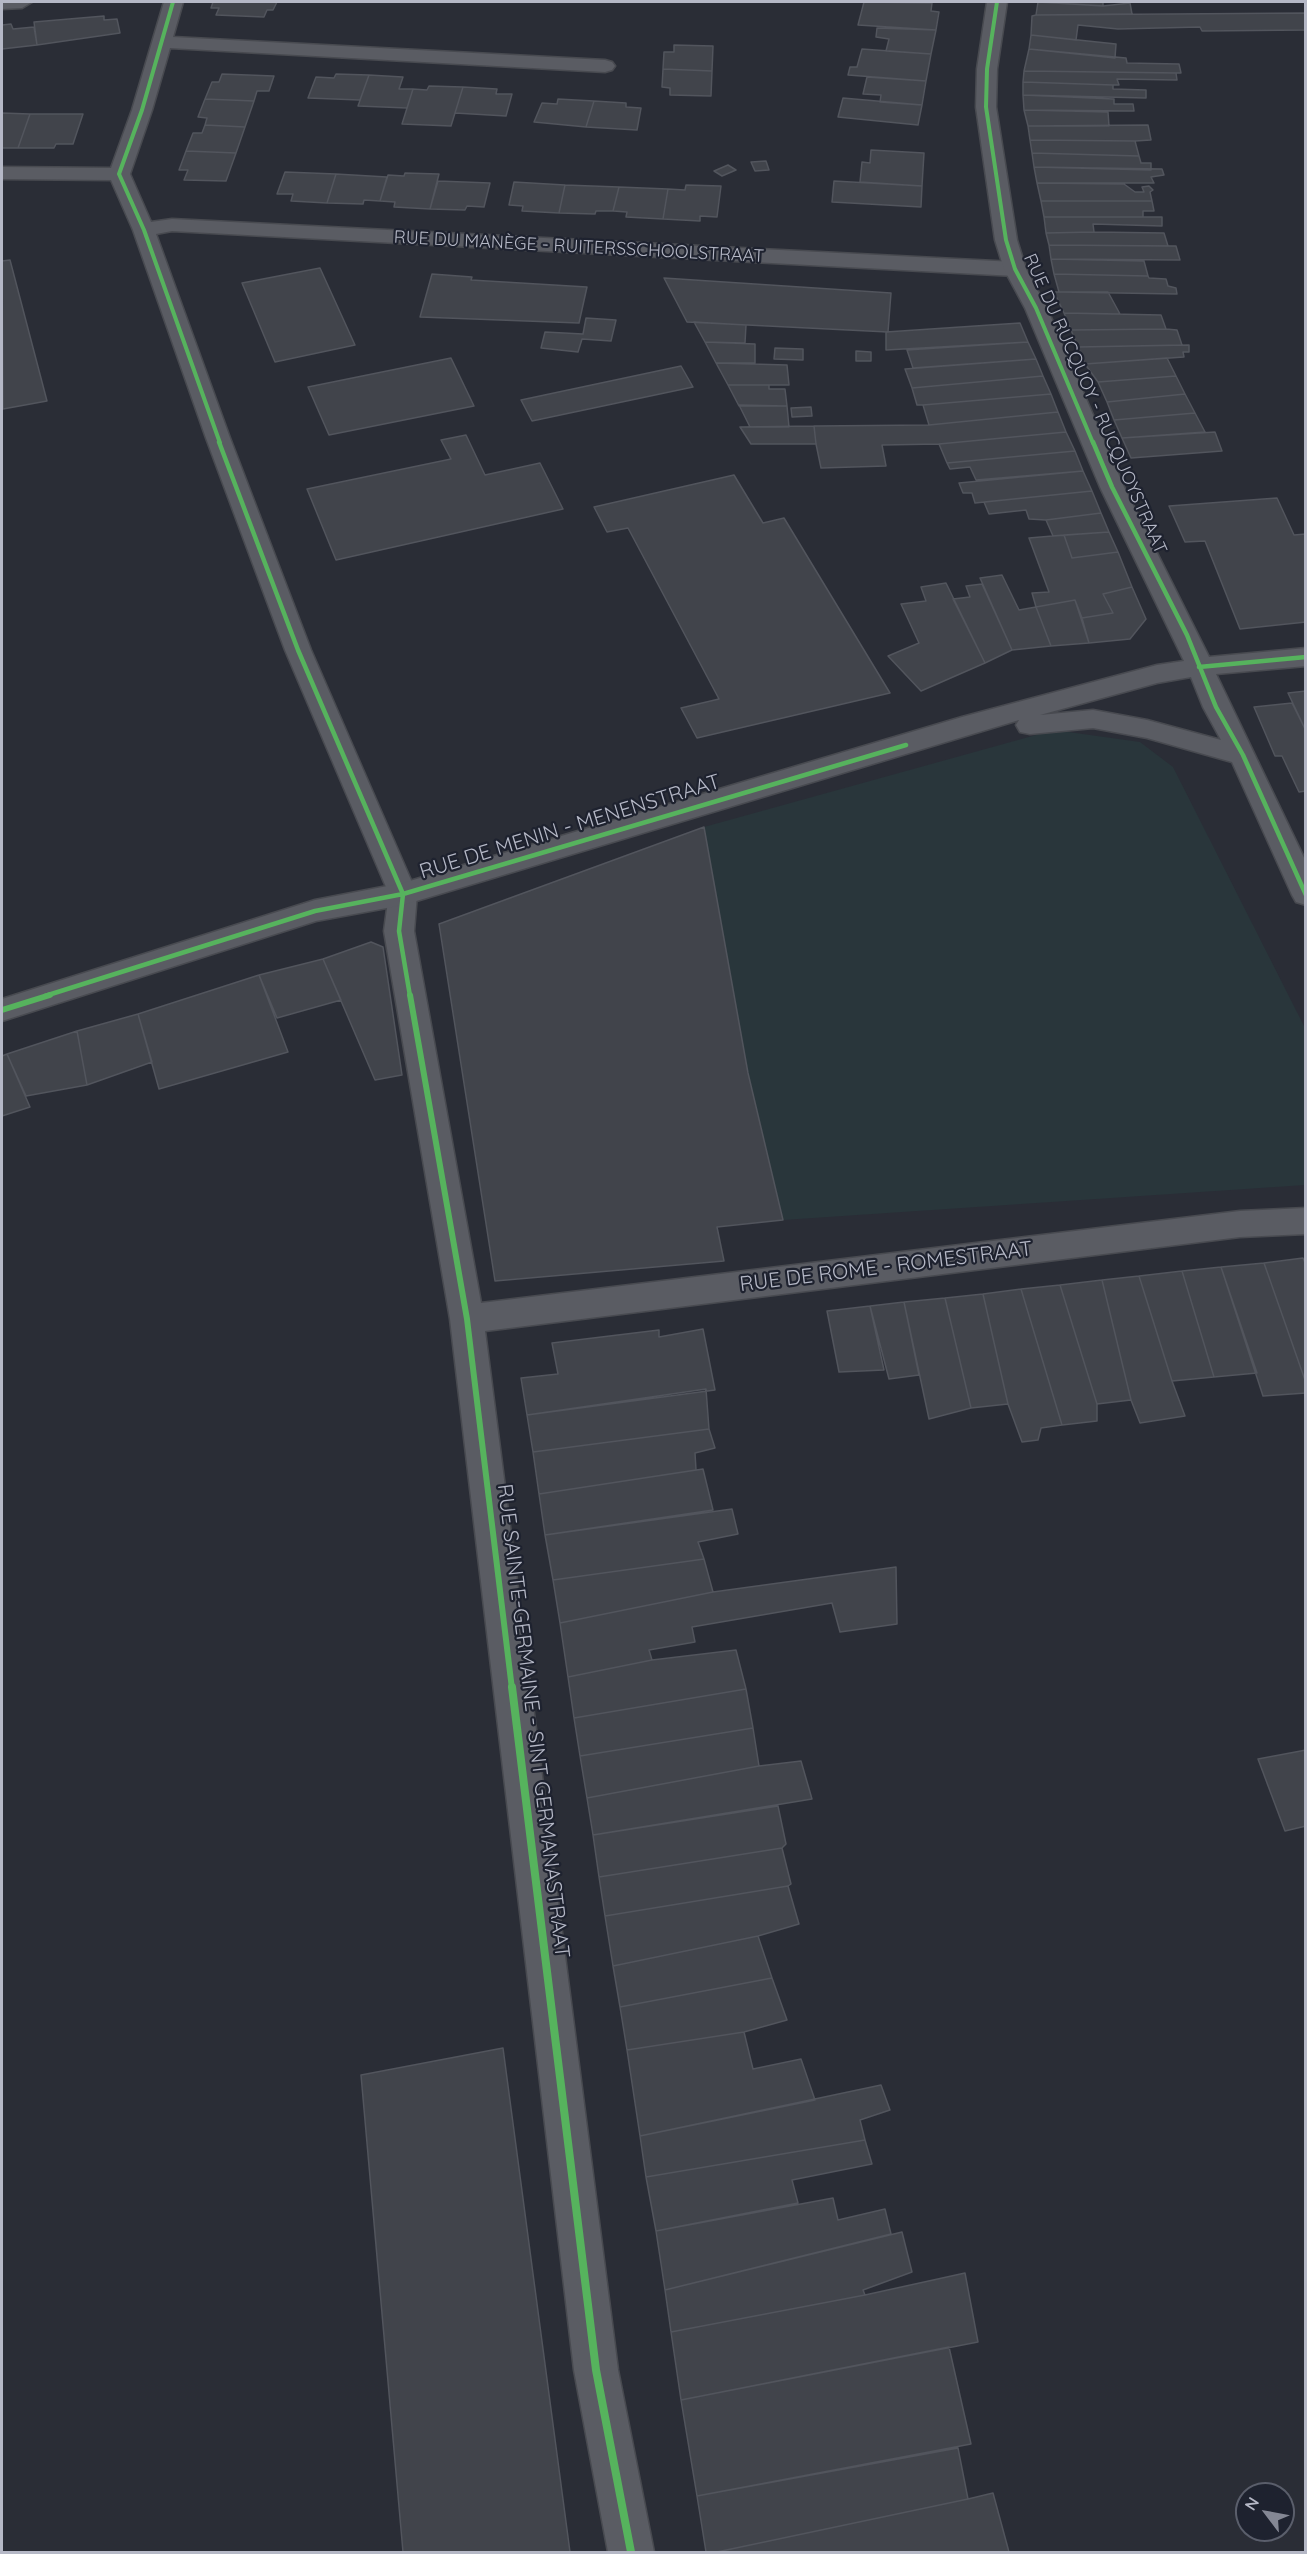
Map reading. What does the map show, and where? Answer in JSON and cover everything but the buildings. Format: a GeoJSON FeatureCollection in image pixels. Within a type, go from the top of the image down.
{"type":"FeatureCollection","features":[{"type":"Feature","properties":{"kind":"street"},"geometry":{"type":"LineString","coordinates":[[2,3],[22,2]]}},
{"type":"Feature","properties":{"kind":"street"},"geometry":{"type":"LineString","coordinates":[[172,2],[142,110],[119,174],[144,231],[218,438],[298,650],[403,894]]}},
{"type":"Feature","properties":{"kind":"street","name":"RUE DU RUCQUOY - RUCQUOYSTRAAT"},"geometry":{"type":"LineString","coordinates":[[997,2],[987,69],[986,107],[1006,240],[1015,269],[1036,308],[1112,487],[1187,634],[1216,707],[1243,755],[1305,895]]}},
{"type":"Feature","properties":{"kind":"street"},"geometry":{"type":"LineString","coordinates":[[161,42],[606,66]]}},
{"type":"Feature","properties":{"kind":"street"},"geometry":{"type":"LineString","coordinates":[[2,173],[119,174]]}},
{"type":"Feature","properties":{"kind":"street","name":"RUE DU MANÈGE - RUITERSSCHOOLSTRAAT"},"geometry":{"type":"LineString","coordinates":[[144,231],[172,225],[1015,269]]}},
{"type":"Feature","properties":{"kind":"street","name":"RUE DE MENIN - MENENSTRAAT"},"geometry":{"type":"LineString","coordinates":[[2,1010],[315,911],[403,894],[972,724],[1145,677],[1199,667],[1305,657]]}},
{"type":"Feature","properties":{"kind":"street","name":"RUE DE MENIN - MENENSTRAAT"},"geometry":{"type":"LineString","coordinates":[[906,745],[1034,724],[1093,719],[1147,729],[1243,755]]}},
{"type":"Feature","properties":{"kind":"street","name":"RUE SAINTE-GERMAINE - SINT GERMANASTRAAT"},"geometry":{"type":"LineString","coordinates":[[403,894],[399,931],[467,1319],[596,2370],[631,2553]]}},
{"type":"Feature","properties":{"kind":"street","name":"RUE DE ROME - ROMESTRAAT"},"geometry":{"type":"LineString","coordinates":[[467,1319],[1183,1230],[1305,1221]]}},
{"type":"Feature","properties":{"kind":"shaded area"},"geometry":{"type":"Polygon","coordinates":[[[1054,730],[1140,742],[1173,767],[1305,1028],[1305,1185],[783,1220],[748,1073],[704,827],[1054,730]]]}},
{"type":"Feature","properties":{"kind":"cycle path"},"geometry":{"type":"LineString","coordinates":[[173,2],[142,110],[119,174],[144,230],[218,438],[298,650],[403,894],[399,931],[467,1319],[596,2370],[631,2552]]}},
{"type":"Feature","properties":{"kind":"cycle path"},"geometry":{"type":"LineString","coordinates":[[997,2],[987,69],[986,107],[1006,240],[1015,269],[1036,308],[1112,487],[1187,635],[1216,707],[1243,755],[1306,895]]}},
{"type":"Feature","properties":{"kind":"cycle path"},"geometry":{"type":"LineString","coordinates":[[1199,667],[1306,657]]}},
{"type":"Feature","properties":{"kind":"cycle path"},"geometry":{"type":"LineString","coordinates":[[2,1010],[315,911],[403,894],[906,745]]}}]}
